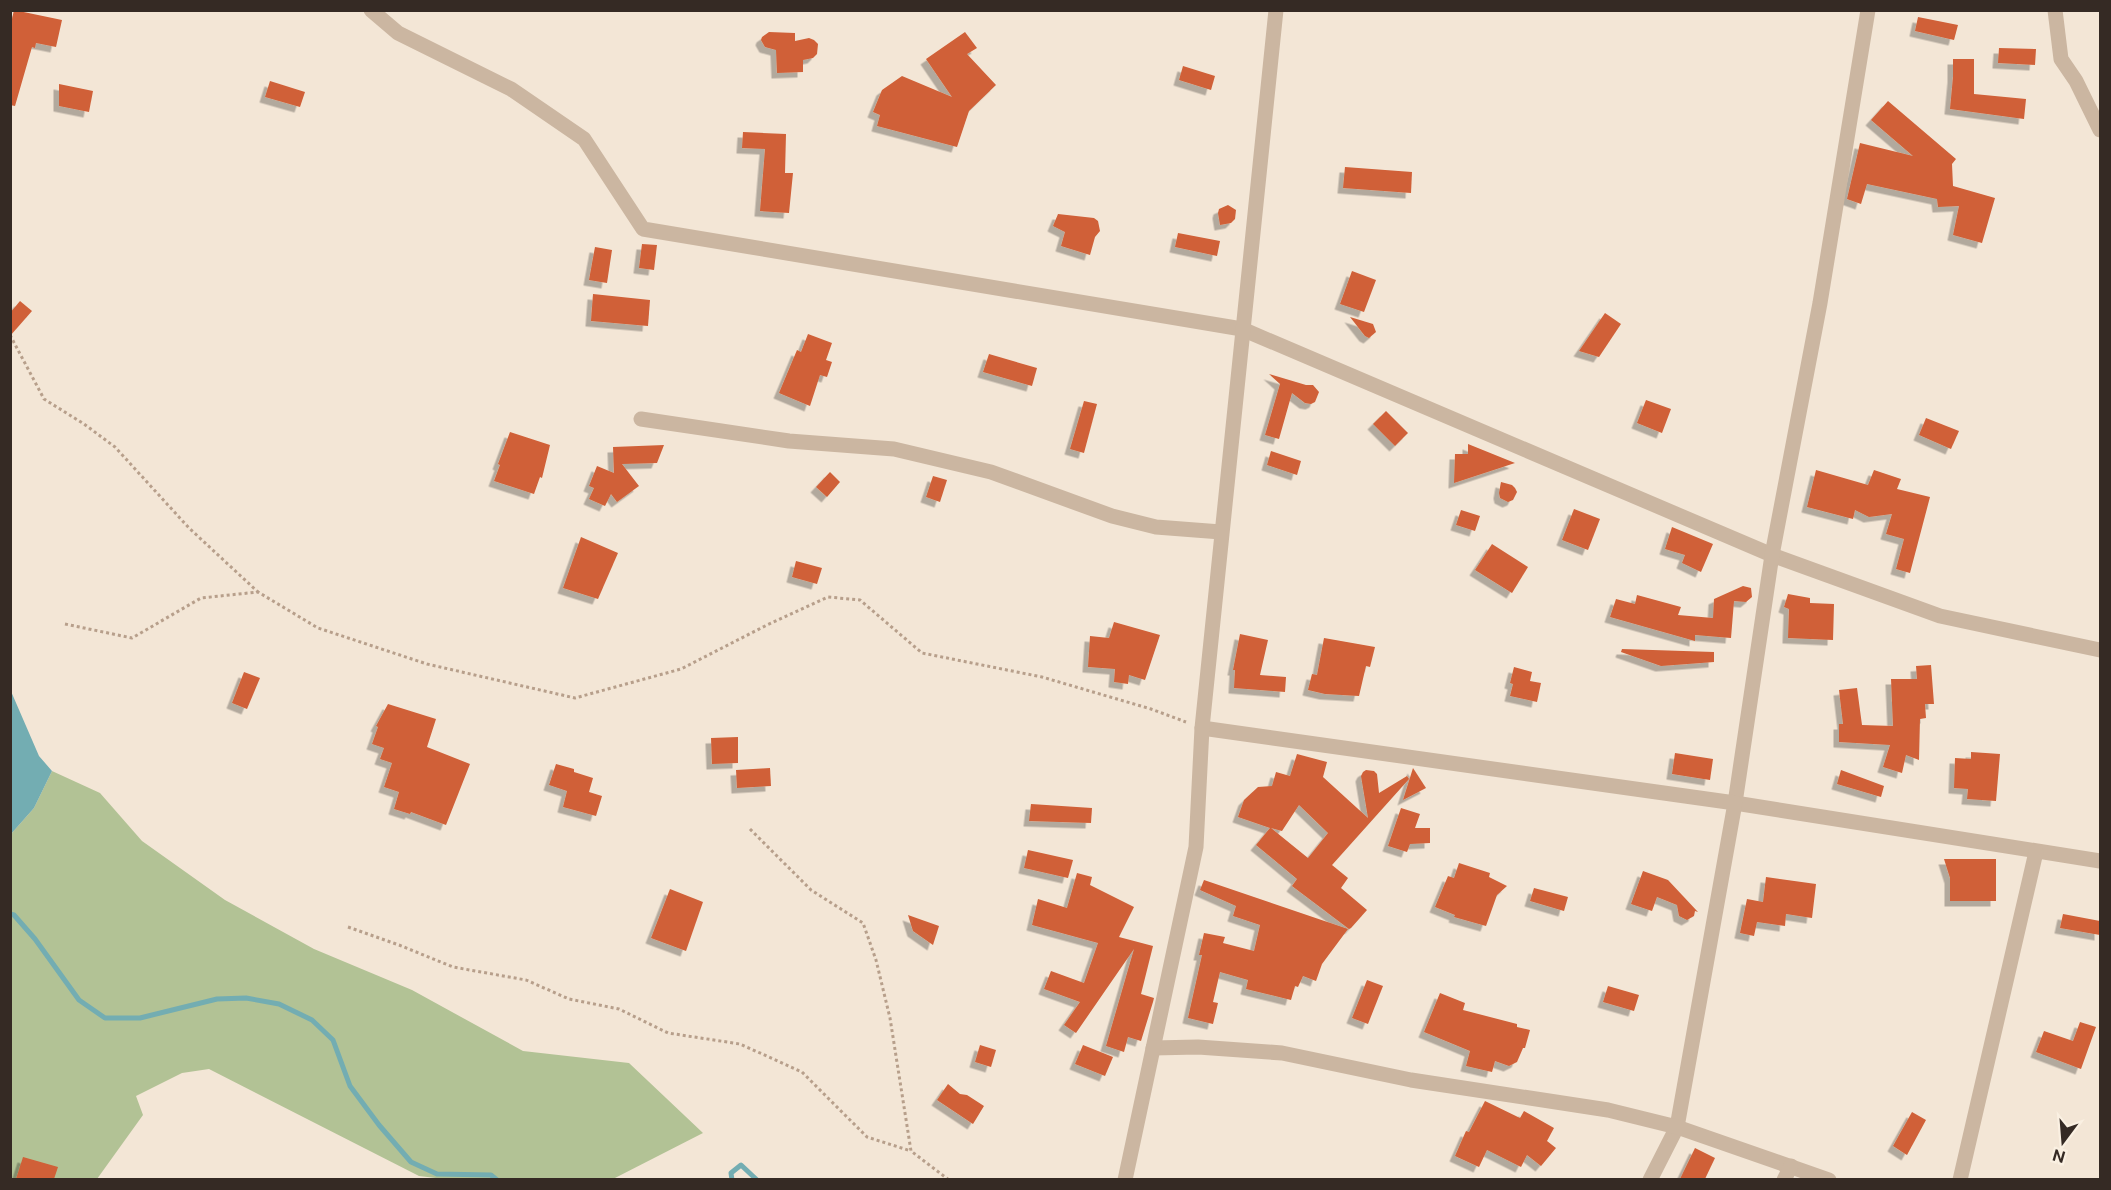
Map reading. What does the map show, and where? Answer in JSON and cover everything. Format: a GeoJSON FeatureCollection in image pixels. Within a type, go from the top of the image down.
{"type":"FeatureCollection","features":[{"type":"Feature","properties":{"kind":"street"},"geometry":{"type":"LineString","coordinates":[[371,10],[398,33],[511,89],[584,139],[643,229],[1242,329],[1772,555],[1940,616],[2100,650]]}},
{"type":"Feature","properties":{"kind":"street"},"geometry":{"type":"LineString","coordinates":[[1125,1179],[1196,847],[1202,728],[1276,10]]}},
{"type":"Feature","properties":{"kind":"street"},"geometry":{"type":"LineString","coordinates":[[1650,1179],[1677,1127],[1736,803],[1772,555],[1820,303],[1868,10]]}},
{"type":"Feature","properties":{"kind":"street"},"geometry":{"type":"LineString","coordinates":[[2055,10],[2061,60],[2076,81],[2100,130]]}},
{"type":"Feature","properties":{"kind":"street"},"geometry":{"type":"LineString","coordinates":[[641,419],[789,441],[894,449],[991,472],[1112,516],[1156,527],[1221,532]]}},
{"type":"Feature","properties":{"kind":"street"},"geometry":{"type":"LineString","coordinates":[[1202,728],[1736,803],[2100,861]]}},
{"type":"Feature","properties":{"kind":"street"},"geometry":{"type":"LineString","coordinates":[[1960,1179],[2036,852]]}},
{"type":"Feature","properties":{"kind":"street"},"geometry":{"type":"LineString","coordinates":[[1153,1047],[1198,1047],[1282,1053],[1411,1080],[1608,1110],[1677,1127],[1788,1173],[1829,1179]]}},
{"type":"Feature","properties":{"kind":"path"},"geometry":{"type":"LineString","coordinates":[[10,335],[44,399],[115,447],[189,528],[258,591],[318,628],[427,664],[575,698],[681,669],[828,597],[860,600],[922,653],[1042,677],[1151,709],[1202,728]]}},
{"type":"Feature","properties":{"kind":"path"},"geometry":{"type":"LineString","coordinates":[[65,624],[132,638],[201,597],[258,591]]}},
{"type":"Feature","properties":{"kind":"path"},"geometry":{"type":"LineString","coordinates":[[750,829],[811,890],[863,923],[876,960],[890,1018],[911,1151]]}},
{"type":"Feature","properties":{"kind":"path"},"geometry":{"type":"LineString","coordinates":[[348,927],[453,967],[526,980],[569,999],[619,1009],[668,1034],[740,1044],[802,1072],[867,1137],[911,1151],[950,1179]]}},
{"type":"Feature","properties":{"kind":"green space"},"geometry":{"type":"Polygon","coordinates":[[[52,771],[100,793],[142,841],[225,900],[314,949],[412,990],[523,1051],[629,1063],[703,1133],[613,1179],[444,1179],[419,1176],[209,1069],[182,1073],[136,1096],[143,1115],[97,1179],[11,1180],[11,834],[34,808],[52,771]]]}},
{"type":"Feature","properties":{"kind":"water"},"geometry":{"type":"Polygon","coordinates":[[[10,689],[39,756],[52,771],[34,808],[11,834],[10,689]]]}},
{"type":"Feature","properties":{"kind":"building"},"geometry":{"type":"Polygon","coordinates":[[[14,10],[62,20],[56,47],[36,43],[35,48],[32,47],[15,106],[10,105],[10,28],[14,10]]]}},
{"type":"Feature","properties":{"kind":"building"},"geometry":{"type":"Polygon","coordinates":[[[1918,17],[1958,25],[1954,40],[1915,31],[1918,17]]]}},
{"type":"Feature","properties":{"kind":"building"},"geometry":{"type":"Polygon","coordinates":[[[769,32],[795,33],[795,41],[809,38],[814,40],[818,44],[817,54],[813,58],[803,60],[803,72],[777,73],[776,50],[765,47],[761,40],[769,32]]]}},
{"type":"Feature","properties":{"kind":"building"},"geometry":{"type":"Polygon","coordinates":[[[965,32],[977,48],[967,54],[996,85],[969,111],[957,147],[877,126],[880,115],[873,112],[882,90],[902,76],[952,97],[926,59],[965,32]]]}},
{"type":"Feature","properties":{"kind":"building"},"geometry":{"type":"Polygon","coordinates":[[[1999,48],[2036,49],[2035,65],[1998,63],[1999,48]]]}},
{"type":"Feature","properties":{"kind":"building"},"geometry":{"type":"Polygon","coordinates":[[[1953,59],[1974,59],[1974,94],[2026,99],[2024,119],[1950,109],[1953,59]]]}},
{"type":"Feature","properties":{"kind":"building"},"geometry":{"type":"Polygon","coordinates":[[[1183,66],[1215,76],[1211,90],[1179,80],[1183,66]]]}},
{"type":"Feature","properties":{"kind":"building"},"geometry":{"type":"Polygon","coordinates":[[[270,81],[305,92],[300,107],[265,97],[270,81]]]}},
{"type":"Feature","properties":{"kind":"building"},"geometry":{"type":"Polygon","coordinates":[[[59,84],[93,91],[89,112],[59,106],[59,84]]]}},
{"type":"Feature","properties":{"kind":"building"},"geometry":{"type":"Polygon","coordinates":[[[1888,101],[1956,159],[1952,164],[1953,186],[1995,198],[1982,243],[1953,235],[1959,206],[1938,207],[1937,199],[1867,184],[1861,204],[1847,199],[1860,143],[1913,156],[1871,120],[1888,101]]]}},
{"type":"Feature","properties":{"kind":"building"},"geometry":{"type":"Polygon","coordinates":[[[743,132],[786,134],[785,173],[793,173],[789,213],[760,211],[765,149],[742,148],[743,132]]]}},
{"type":"Feature","properties":{"kind":"building"},"geometry":{"type":"Polygon","coordinates":[[[1345,167],[1412,172],[1411,193],[1343,188],[1345,167]]]}},
{"type":"Feature","properties":{"kind":"building"},"geometry":{"type":"Polygon","coordinates":[[[1228,205],[1236,210],[1235,219],[1231,223],[1220,225],[1219,209],[1228,205]]]}},
{"type":"Feature","properties":{"kind":"building"},"geometry":{"type":"Polygon","coordinates":[[[1058,214],[1094,218],[1098,221],[1100,231],[1095,237],[1090,255],[1061,246],[1065,232],[1053,226],[1058,214]]]}},
{"type":"Feature","properties":{"kind":"building"},"geometry":{"type":"Polygon","coordinates":[[[1178,233],[1220,241],[1217,256],[1175,247],[1178,233]]]}},
{"type":"Feature","properties":{"kind":"building"},"geometry":{"type":"Polygon","coordinates":[[[642,244],[657,245],[654,270],[639,268],[642,244]]]}},
{"type":"Feature","properties":{"kind":"building"},"geometry":{"type":"Polygon","coordinates":[[[595,247],[612,250],[607,283],[589,280],[595,247]]]}},
{"type":"Feature","properties":{"kind":"building"},"geometry":{"type":"Polygon","coordinates":[[[1352,271],[1376,280],[1364,312],[1340,304],[1352,271]]]}},
{"type":"Feature","properties":{"kind":"building"},"geometry":{"type":"Polygon","coordinates":[[[593,294],[650,300],[648,326],[591,321],[593,294]]]}},
{"type":"Feature","properties":{"kind":"building"},"geometry":{"type":"Polygon","coordinates":[[[20,301],[32,311],[10,336],[10,313],[20,301]]]}},
{"type":"Feature","properties":{"kind":"building"},"geometry":{"type":"Polygon","coordinates":[[[1605,313],[1621,324],[1599,357],[1579,351],[1605,313]]]}},
{"type":"Feature","properties":{"kind":"building"},"geometry":{"type":"Polygon","coordinates":[[[1350,317],[1373,324],[1376,332],[1369,338],[1365,336],[1350,317]]]}},
{"type":"Feature","properties":{"kind":"building"},"geometry":{"type":"Polygon","coordinates":[[[808,334],[832,343],[826,360],[832,362],[827,377],[820,375],[810,406],[779,393],[797,350],[801,352],[808,334]]]}},
{"type":"Feature","properties":{"kind":"building"},"geometry":{"type":"Polygon","coordinates":[[[989,354],[1037,368],[1032,386],[983,372],[989,354]]]}},
{"type":"Feature","properties":{"kind":"building"},"geometry":{"type":"Polygon","coordinates":[[[1269,374],[1313,385],[1319,392],[1315,402],[1311,404],[1305,403],[1292,393],[1279,439],[1265,435],[1280,384],[1269,374]]]}},
{"type":"Feature","properties":{"kind":"building"},"geometry":{"type":"Polygon","coordinates":[[[1646,400],[1671,409],[1662,433],[1637,423],[1646,400]]]}},
{"type":"Feature","properties":{"kind":"building"},"geometry":{"type":"Polygon","coordinates":[[[1084,401],[1097,404],[1084,453],[1070,449],[1084,401]]]}},
{"type":"Feature","properties":{"kind":"building"},"geometry":{"type":"Polygon","coordinates":[[[1386,411],[1408,433],[1395,446],[1373,424],[1386,411]]]}},
{"type":"Feature","properties":{"kind":"building"},"geometry":{"type":"Polygon","coordinates":[[[1926,418],[1959,431],[1951,449],[1919,435],[1926,418]]]}},
{"type":"Feature","properties":{"kind":"building"},"geometry":{"type":"Polygon","coordinates":[[[510,432],[550,445],[542,478],[540,477],[534,494],[494,481],[510,432]]]}},
{"type":"Feature","properties":{"kind":"building"},"geometry":{"type":"Polygon","coordinates":[[[1468,444],[1515,463],[1454,483],[1455,454],[1468,454],[1468,444]]]}},
{"type":"Feature","properties":{"kind":"building"},"geometry":{"type":"Polygon","coordinates":[[[664,445],[657,463],[622,464],[639,486],[617,502],[611,494],[605,506],[589,499],[594,488],[589,486],[597,466],[614,473],[613,447],[664,445]]]}},
{"type":"Feature","properties":{"kind":"building"},"geometry":{"type":"Polygon","coordinates":[[[1271,451],[1301,461],[1297,475],[1267,465],[1271,451]]]}},
{"type":"Feature","properties":{"kind":"building"},"geometry":{"type":"Polygon","coordinates":[[[1816,470],[1868,485],[1874,470],[1901,479],[1897,489],[1930,497],[1910,573],[1896,569],[1904,539],[1886,534],[1892,514],[1869,517],[1855,510],[1853,519],[1807,507],[1816,470]]]}},
{"type":"Feature","properties":{"kind":"building"},"geometry":{"type":"Polygon","coordinates":[[[830,472],[840,482],[827,497],[816,487],[830,472]]]}},
{"type":"Feature","properties":{"kind":"building"},"geometry":{"type":"Polygon","coordinates":[[[933,476],[947,480],[940,502],[926,497],[933,476]]]}},
{"type":"Feature","properties":{"kind":"building"},"geometry":{"type":"Polygon","coordinates":[[[1501,482],[1515,488],[1517,492],[1513,500],[1508,502],[1500,498],[1501,482]]]}},
{"type":"Feature","properties":{"kind":"building"},"geometry":{"type":"Polygon","coordinates":[[[1574,509],[1600,519],[1588,550],[1562,540],[1574,509]]]}},
{"type":"Feature","properties":{"kind":"building"},"geometry":{"type":"Polygon","coordinates":[[[1461,510],[1480,516],[1475,531],[1456,525],[1461,510]]]}},
{"type":"Feature","properties":{"kind":"building"},"geometry":{"type":"Polygon","coordinates":[[[1672,527],[1713,544],[1701,572],[1682,563],[1685,555],[1665,549],[1672,527]]]}},
{"type":"Feature","properties":{"kind":"building"},"geometry":{"type":"Polygon","coordinates":[[[581,537],[618,553],[598,599],[563,588],[581,537]]]}},
{"type":"Feature","properties":{"kind":"building"},"geometry":{"type":"Polygon","coordinates":[[[1492,544],[1528,567],[1512,593],[1475,570],[1492,544]]]}},
{"type":"Feature","properties":{"kind":"building"},"geometry":{"type":"Polygon","coordinates":[[[796,561],[822,568],[817,584],[792,577],[796,561]]]}},
{"type":"Feature","properties":{"kind":"building"},"geometry":{"type":"Polygon","coordinates":[[[1743,586],[1751,588],[1752,597],[1746,602],[1734,601],[1731,638],[1695,635],[1695,641],[1610,617],[1616,599],[1635,604],[1637,595],[1681,607],[1678,615],[1713,618],[1714,599],[1743,586]]]}},
{"type":"Feature","properties":{"kind":"building"},"geometry":{"type":"Polygon","coordinates":[[[1788,594],[1810,598],[1810,603],[1834,604],[1833,640],[1788,638],[1789,609],[1784,607],[1788,594]]]}},
{"type":"Feature","properties":{"kind":"building"},"geometry":{"type":"Polygon","coordinates":[[[1114,622],[1160,635],[1145,680],[1129,675],[1128,684],[1114,682],[1115,669],[1088,667],[1090,636],[1109,638],[1114,622]]]}},
{"type":"Feature","properties":{"kind":"building"},"geometry":{"type":"Polygon","coordinates":[[[1240,634],[1268,640],[1260,675],[1286,677],[1285,692],[1234,688],[1235,670],[1233,670],[1240,634]]]}},
{"type":"Feature","properties":{"kind":"building"},"geometry":{"type":"Polygon","coordinates":[[[1324,638],[1375,647],[1370,667],[1366,666],[1359,696],[1325,694],[1308,690],[1312,674],[1317,675],[1324,638]]]}},
{"type":"Feature","properties":{"kind":"building"},"geometry":{"type":"Polygon","coordinates":[[[1622,649],[1714,652],[1714,662],[1661,666],[1621,652],[1622,649]]]}},
{"type":"Feature","properties":{"kind":"building"},"geometry":{"type":"Polygon","coordinates":[[[1931,665],[1934,704],[1925,704],[1926,718],[1920,719],[1919,760],[1906,755],[1902,773],[1883,767],[1890,745],[1839,742],[1839,724],[1843,724],[1839,690],[1857,688],[1862,725],[1893,726],[1891,679],[1917,679],[1916,666],[1931,665]]]}},
{"type":"Feature","properties":{"kind":"building"},"geometry":{"type":"Polygon","coordinates":[[[1514,667],[1532,672],[1530,681],[1541,683],[1537,702],[1510,696],[1514,667]]]}},
{"type":"Feature","properties":{"kind":"building"},"geometry":{"type":"Polygon","coordinates":[[[244,672],[260,678],[247,709],[232,703],[244,672]]]}},
{"type":"Feature","properties":{"kind":"building"},"geometry":{"type":"Polygon","coordinates":[[[388,704],[436,719],[427,747],[470,764],[446,825],[411,812],[410,814],[394,809],[399,792],[384,787],[392,763],[380,759],[384,748],[372,744],[378,727],[376,726],[388,704]]]}},
{"type":"Feature","properties":{"kind":"building"},"geometry":{"type":"Polygon","coordinates":[[[738,737],[738,763],[712,764],[711,738],[738,737]]]}},
{"type":"Feature","properties":{"kind":"building"},"geometry":{"type":"Polygon","coordinates":[[[1971,752],[2000,754],[1996,801],[1967,799],[1968,789],[1954,788],[1955,758],[1971,759],[1971,752]]]}},
{"type":"Feature","properties":{"kind":"building"},"geometry":{"type":"Polygon","coordinates":[[[1675,753],[1713,759],[1710,780],[1672,774],[1675,753]]]}},
{"type":"Feature","properties":{"kind":"building"},"geometry":{"type":"Polygon","coordinates":[[[1297,754],[1327,762],[1323,777],[1368,818],[1361,776],[1363,772],[1374,771],[1377,774],[1379,793],[1407,776],[1409,779],[1332,865],[1348,878],[1341,888],[1367,910],[1349,929],[1292,886],[1297,879],[1256,845],[1270,828],[1238,817],[1244,800],[1258,787],[1272,786],[1276,772],[1290,776],[1297,754]],[[1299,805],[1282,831],[1271,828],[1308,858],[1328,833],[1299,805]]]}},
{"type":"Feature","properties":{"kind":"building"},"geometry":{"type":"Polygon","coordinates":[[[556,764],[593,778],[589,792],[602,796],[596,816],[563,807],[567,791],[549,785],[556,764]]]}},
{"type":"Feature","properties":{"kind":"building"},"geometry":{"type":"Polygon","coordinates":[[[770,768],[771,786],[737,788],[736,770],[770,768]]]}},
{"type":"Feature","properties":{"kind":"building"},"geometry":{"type":"Polygon","coordinates":[[[1413,768],[1426,788],[1403,800],[1413,768]]]}},
{"type":"Feature","properties":{"kind":"building"},"geometry":{"type":"Polygon","coordinates":[[[1841,770],[1884,786],[1881,797],[1837,784],[1841,770]]]}},
{"type":"Feature","properties":{"kind":"building"},"geometry":{"type":"Polygon","coordinates":[[[1031,804],[1092,808],[1091,823],[1029,821],[1031,804]]]}},
{"type":"Feature","properties":{"kind":"building"},"geometry":{"type":"Polygon","coordinates":[[[1401,808],[1420,814],[1415,828],[1430,828],[1430,843],[1410,844],[1407,852],[1388,846],[1401,808]]]}},
{"type":"Feature","properties":{"kind":"building"},"geometry":{"type":"Polygon","coordinates":[[[1028,850],[1073,860],[1068,878],[1024,868],[1028,850]]]}},
{"type":"Feature","properties":{"kind":"building"},"geometry":{"type":"Polygon","coordinates":[[[1944,859],[1996,859],[1996,901],[1950,901],[1950,878],[1944,859]]]}},
{"type":"Feature","properties":{"kind":"building"},"geometry":{"type":"Polygon","coordinates":[[[1459,863],[1490,873],[1489,877],[1507,886],[1497,895],[1486,926],[1454,917],[1455,915],[1435,907],[1448,876],[1454,878],[1459,863]]]}},
{"type":"Feature","properties":{"kind":"building"},"geometry":{"type":"Polygon","coordinates":[[[1643,871],[1668,880],[1698,912],[1695,911],[1694,916],[1687,920],[1679,916],[1677,905],[1657,897],[1652,911],[1631,904],[1643,871]]]}},
{"type":"Feature","properties":{"kind":"building"},"geometry":{"type":"Polygon","coordinates":[[[1077,873],[1092,877],[1090,885],[1134,907],[1119,937],[1153,946],[1141,994],[1154,998],[1153,1002],[1141,1041],[1128,1037],[1124,1052],[1106,1046],[1134,949],[1076,1033],[1064,1025],[1080,1002],[1044,989],[1051,971],[1084,983],[1098,943],[1032,925],[1038,899],[1067,908],[1077,873]]]}},
{"type":"Feature","properties":{"kind":"building"},"geometry":{"type":"Polygon","coordinates":[[[1766,877],[1816,884],[1812,918],[1786,914],[1785,926],[1757,922],[1754,936],[1740,933],[1747,899],[1763,902],[1766,877]]]}},
{"type":"Feature","properties":{"kind":"building"},"geometry":{"type":"Polygon","coordinates":[[[1204,880],[1348,929],[1322,964],[1316,981],[1303,976],[1298,987],[1295,986],[1291,1000],[1246,989],[1248,980],[1220,972],[1213,1002],[1218,1003],[1213,1024],[1188,1018],[1202,955],[1199,955],[1204,933],[1225,937],[1223,943],[1254,951],[1260,925],[1233,916],[1236,906],[1200,890],[1204,880]]]}},
{"type":"Feature","properties":{"kind":"building"},"geometry":{"type":"Polygon","coordinates":[[[1534,888],[1568,897],[1564,911],[1530,901],[1534,888]]]}},
{"type":"Feature","properties":{"kind":"building"},"geometry":{"type":"Polygon","coordinates":[[[670,889],[703,902],[686,951],[651,938],[670,889]]]}},
{"type":"Feature","properties":{"kind":"building"},"geometry":{"type":"Polygon","coordinates":[[[2063,914],[2100,921],[2100,935],[2060,928],[2063,914]]]}},
{"type":"Feature","properties":{"kind":"building"},"geometry":{"type":"Polygon","coordinates":[[[908,915],[939,926],[933,945],[913,931],[908,915]]]}},
{"type":"Feature","properties":{"kind":"building"},"geometry":{"type":"Polygon","coordinates":[[[1367,980],[1383,986],[1368,1024],[1352,1018],[1367,980]]]}},
{"type":"Feature","properties":{"kind":"building"},"geometry":{"type":"Polygon","coordinates":[[[1608,986],[1639,995],[1634,1011],[1603,1002],[1608,986]]]}},
{"type":"Feature","properties":{"kind":"building"},"geometry":{"type":"Polygon","coordinates":[[[1440,993],[1465,1003],[1463,1010],[1517,1024],[1517,1027],[1530,1030],[1525,1048],[1517,1062],[1509,1066],[1495,1061],[1492,1072],[1466,1066],[1470,1051],[1424,1032],[1440,993]]]}},
{"type":"Feature","properties":{"kind":"building"},"geometry":{"type":"Polygon","coordinates":[[[2080,1022],[2096,1027],[2081,1069],[2036,1052],[2044,1031],[2073,1041],[2080,1022]]]}},
{"type":"Feature","properties":{"kind":"building"},"geometry":{"type":"Polygon","coordinates":[[[980,1045],[996,1050],[991,1067],[975,1062],[980,1045]]]}},
{"type":"Feature","properties":{"kind":"building"},"geometry":{"type":"Polygon","coordinates":[[[1083,1045],[1113,1057],[1105,1076],[1075,1064],[1083,1045]]]}},
{"type":"Feature","properties":{"kind":"building"},"geometry":{"type":"Polygon","coordinates":[[[948,1084],[960,1094],[967,1095],[984,1106],[973,1124],[937,1100],[948,1084]]]}},
{"type":"Feature","properties":{"kind":"building"},"geometry":{"type":"Polygon","coordinates":[[[1485,1101],[1520,1118],[1524,1111],[1554,1128],[1547,1141],[1556,1148],[1541,1166],[1527,1155],[1521,1167],[1487,1150],[1479,1167],[1455,1156],[1466,1131],[1469,1132],[1485,1101]]]}},
{"type":"Feature","properties":{"kind":"building"},"geometry":{"type":"Polygon","coordinates":[[[1912,1112],[1926,1120],[1907,1155],[1893,1146],[1912,1112]]]}},
{"type":"Feature","properties":{"kind":"building"},"geometry":{"type":"Polygon","coordinates":[[[1695,1148],[1715,1158],[1705,1179],[1680,1179],[1695,1148]]]}},
{"type":"Feature","properties":{"kind":"building"},"geometry":{"type":"Polygon","coordinates":[[[23,1157],[58,1167],[54,1179],[16,1179],[23,1157]]]}},
{"type":"Feature","properties":{"kind":"waterway"},"geometry":{"type":"LineString","coordinates":[[10,914],[14,915],[35,939],[79,1000],[105,1018],[140,1018],[217,999],[246,998],[279,1004],[312,1020],[333,1040],[350,1086],[411,1162],[437,1174],[491,1175],[497,1180]]}},
{"type":"Feature","properties":{"kind":"waterway"},"geometry":{"type":"LineString","coordinates":[[732,1180],[731,1173],[741,1165],[757,1180]]}}]}
